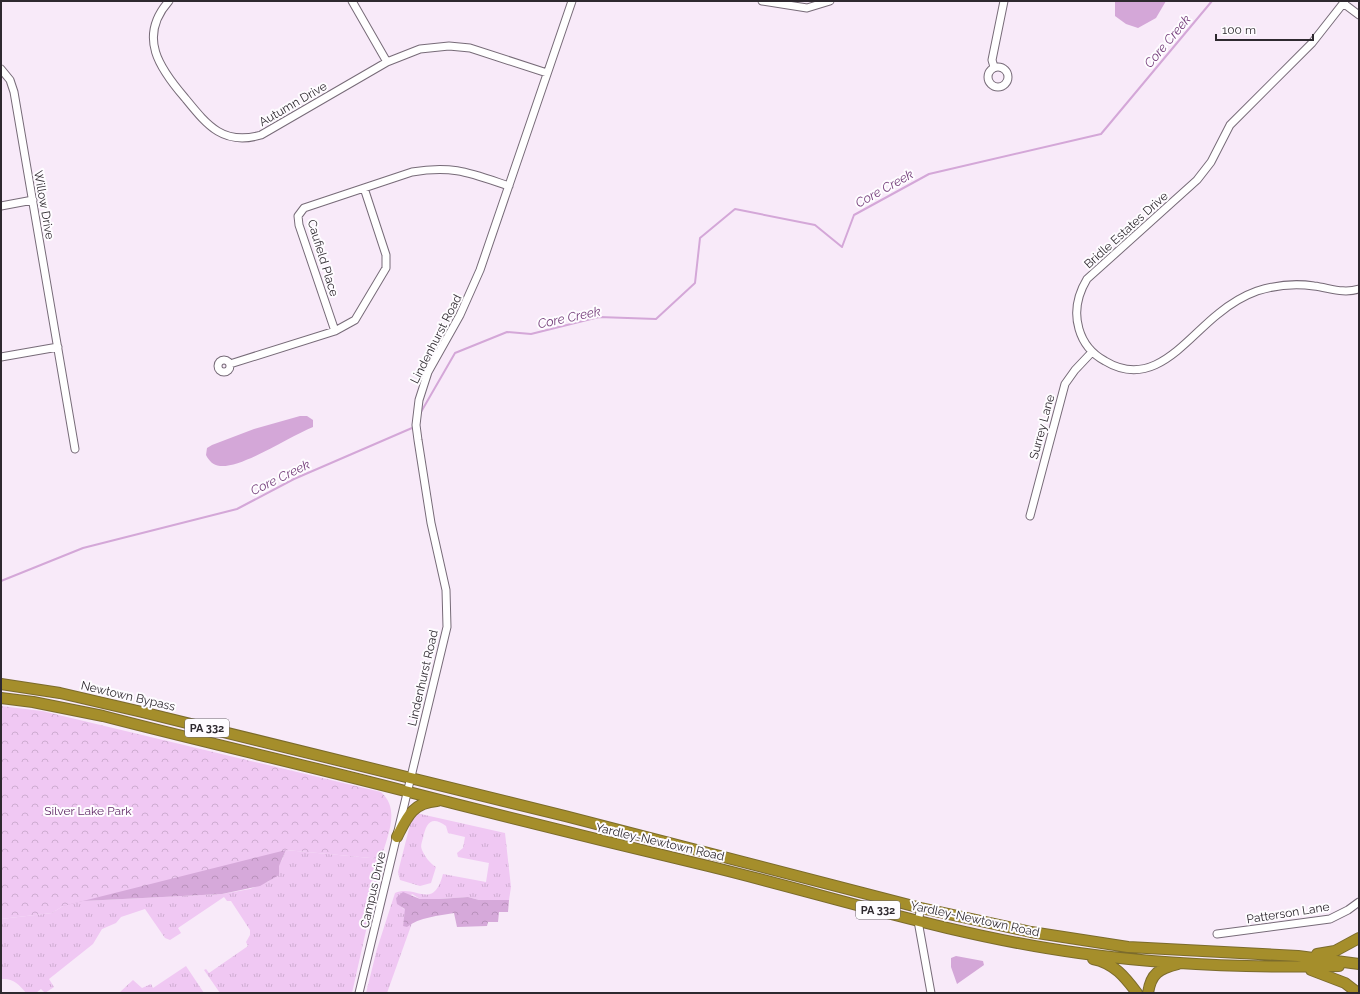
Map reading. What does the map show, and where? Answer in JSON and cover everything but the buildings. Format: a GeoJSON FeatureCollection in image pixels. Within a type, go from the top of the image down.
{"type":"FeatureCollection","features":[{"type":"Feature","properties":{"kind":"highway","name":"Newtown Bypass"},"geometry":{"type":"LineString","coordinates":[[1,684],[30,687],[81,698],[411,778]]}},
{"type":"Feature","properties":{"kind":"highway","name":"PA 332"},"geometry":{"type":"LineString","coordinates":[[1,698],[40,703],[103,716],[407,792]]}},
{"type":"Feature","properties":{"kind":"highway","name":"Yardley-Newtown Road"},"geometry":{"type":"LineString","coordinates":[[411,778],[921,908],[1031,932],[1128,947],[1298,956],[1359,965]]}},
{"type":"Feature","properties":{"kind":"highway","name":"Yardley-Newtown Road"},"geometry":{"type":"LineString","coordinates":[[407,792],[595,840],[714,868],[918,921],[1077,953],[1185,962],[1300,967],[1359,965]]}},
{"type":"Feature","properties":{"kind":"highway"},"geometry":{"type":"LineString","coordinates":[[397,837],[408,816],[415,808],[421,804],[440,800]]}},
{"type":"Feature","properties":{"kind":"highway"},"geometry":{"type":"LineString","coordinates":[[1298,956],[1335,951],[1359,938]]}},
{"type":"Feature","properties":{"kind":"highway"},"geometry":{"type":"LineString","coordinates":[[1024,943],[1045,952],[1097,960],[1113,966],[1122,973],[1137,993]]}},
{"type":"Feature","properties":{"kind":"highway"},"geometry":{"type":"LineString","coordinates":[[1148,993],[1150,981],[1159,971],[1185,962]]}},
{"type":"Feature","properties":{"kind":"highway"},"geometry":{"type":"LineString","coordinates":[[1300,967],[1333,977],[1345,983],[1358,993]]}},
{"type":"Feature","properties":{"kind":"street","name":"Autumn Drive"},"geometry":{"type":"LineString","coordinates":[[170,1],[158,20],[154,34],[155,52],[159,65],[170,81],[203,121],[216,132],[226,136],[243,138],[261,135],[387,62],[420,49],[449,46],[481,51],[547,73]]}},
{"type":"Feature","properties":{"kind":"street"},"geometry":{"type":"LineString","coordinates":[[352,1],[387,62]]}},
{"type":"Feature","properties":{"kind":"street","name":"Lindenhurst Road"},"geometry":{"type":"LineString","coordinates":[[407,792],[444,643],[448,605],[431,523],[416,425],[421,390],[428,372],[471,294],[572,1]]}},
{"type":"Feature","properties":{"kind":"street"},"geometry":{"type":"LineString","coordinates":[[762,1],[807,8],[830,1]]}},
{"type":"Feature","properties":{"kind":"street"},"geometry":{"type":"LineString","coordinates":[[994,67],[992,60],[1004,1]]}},
{"type":"Feature","properties":{"kind":"street"},"geometry":{"type":"LineString","coordinates":[[1344,2],[1359,15]]}},
{"type":"Feature","properties":{"kind":"street","name":"Bridle Estates Drive"},"geometry":{"type":"LineString","coordinates":[[1344,2],[1312,43],[1230,125],[1211,162],[1197,180],[1087,279],[1080,294],[1077,316],[1081,336],[1092,352],[1106,362],[1131,369],[1151,367],[1169,358],[1233,303],[1257,291],[1292,284],[1315,286],[1348,292],[1359,289]]}},
{"type":"Feature","properties":{"kind":"street","name":"Willow Drive"},"geometry":{"type":"LineString","coordinates":[[1,69],[10,80],[13,89],[75,449]]}},
{"type":"Feature","properties":{"kind":"street","name":"Caufield Place"},"geometry":{"type":"LineString","coordinates":[[334,331],[299,225],[298,216],[304,208],[412,172],[448,168],[465,171],[509,186]]}},
{"type":"Feature","properties":{"kind":"street"},"geometry":{"type":"LineString","coordinates":[[230,364],[334,331],[355,320],[386,268],[386,255],[364,188]]}},
{"type":"Feature","properties":{"kind":"street"},"geometry":{"type":"LineString","coordinates":[[1,206],[33,200]]}},
{"type":"Feature","properties":{"kind":"street"},"geometry":{"type":"LineString","coordinates":[[1,357],[58,347]]}},
{"type":"Feature","properties":{"kind":"street","name":"Surrey Lane"},"geometry":{"type":"LineString","coordinates":[[1030,516],[1066,384],[1075,370],[1092,352]]}},
{"type":"Feature","properties":{"kind":"street","name":"Campus Drive"},"geometry":{"type":"LineString","coordinates":[[359,993],[407,792]]}},
{"type":"Feature","properties":{"kind":"street","name":"Patterson Lane"},"geometry":{"type":"LineString","coordinates":[[1217,934],[1330,919],[1340,915],[1359,902]]}},
{"type":"Feature","properties":{"kind":"street"},"geometry":{"type":"LineString","coordinates":[[921,908],[918,921],[931,993]]}},
{"type":"Feature","properties":{"kind":"green space","name":"Silver Lake Park"},"geometry":{"type":"Polygon","coordinates":[[[1,706],[42,711],[381,792],[387,799],[390,807],[391,824],[381,859],[286,850],[63,906],[52,913],[1,919],[1,706]]]}},
{"type":"Feature","properties":{"kind":"green space"},"geometry":{"type":"Polygon","coordinates":[[[416,813],[505,833],[511,887],[509,900],[479,900],[468,897],[420,899],[412,894],[402,908],[406,909],[403,926],[412,923],[387,993],[366,993],[377,949],[395,893],[403,891],[429,894],[434,892],[439,885],[443,874],[486,882],[489,863],[458,857],[457,853],[463,848],[465,837],[448,833],[446,826],[436,821],[433,821],[428,825],[424,833],[421,846],[426,857],[436,867],[431,883],[420,886],[400,880],[398,872],[412,817],[416,813]]]}},
{"type":"Feature","properties":{"kind":"green space"},"geometry":{"type":"Polygon","coordinates":[[[286,850],[381,859],[352,993],[220,993],[204,970],[206,969],[209,973],[248,946],[246,942],[250,935],[250,930],[231,901],[227,901],[224,897],[178,928],[181,933],[170,940],[165,938],[145,909],[121,917],[116,923],[102,929],[93,944],[49,979],[54,987],[45,993],[41,989],[36,993],[26,993],[15,982],[1,979],[1,919],[52,913],[63,906],[83,901],[222,894],[250,889],[269,881],[282,860],[286,850]]]}},
{"type":"Feature","properties":{"kind":"green space"},"geometry":{"type":"Polygon","coordinates":[[[286,850],[279,866],[279,875],[260,886],[222,894],[83,901],[63,906],[51,863],[286,850]]]}},
{"type":"Feature","properties":{"kind":"green space"},"geometry":{"type":"Polygon","coordinates":[[[403,892],[420,899],[468,897],[479,900],[509,900],[508,912],[499,912],[498,922],[488,922],[487,926],[457,927],[454,913],[423,919],[407,927],[403,926],[405,909],[397,904],[396,898],[403,892]]]}},
{"type":"Feature","properties":{"kind":"green space"},"geometry":{"type":"Polygon","coordinates":[[[186,966],[204,993],[119,993],[133,980],[142,988],[151,984],[153,988],[186,966]]]}},
{"type":"Feature","properties":{"kind":"shaded area"},"geometry":{"type":"Polygon","coordinates":[[[1115,1],[1166,1],[1156,18],[1138,28],[1126,24],[1115,16],[1115,1]]]}},
{"type":"Feature","properties":{"kind":"shaded area"},"geometry":{"type":"Polygon","coordinates":[[[300,416],[307,416],[313,420],[313,427],[241,462],[230,465],[215,465],[206,455],[207,448],[212,445],[254,429],[300,416]]]}},
{"type":"Feature","properties":{"kind":"shaded area"},"geometry":{"type":"Polygon","coordinates":[[[956,956],[983,961],[984,965],[957,984],[951,967],[951,958],[956,956]]]}},
{"type":"Feature","properties":{"kind":"waterway","name":"Core Creek"},"geometry":{"type":"LineString","coordinates":[[421,412],[455,353],[507,332],[531,334],[599,317],[656,319],[695,283],[700,238],[735,209],[815,225],[842,247],[854,215],[929,174],[1101,134],[1212,1]]}},
{"type":"Feature","properties":{"kind":"waterway","name":"Core Creek"},"geometry":{"type":"LineString","coordinates":[[1,581],[83,548],[237,509],[294,479],[412,428],[414,425]]}}]}
